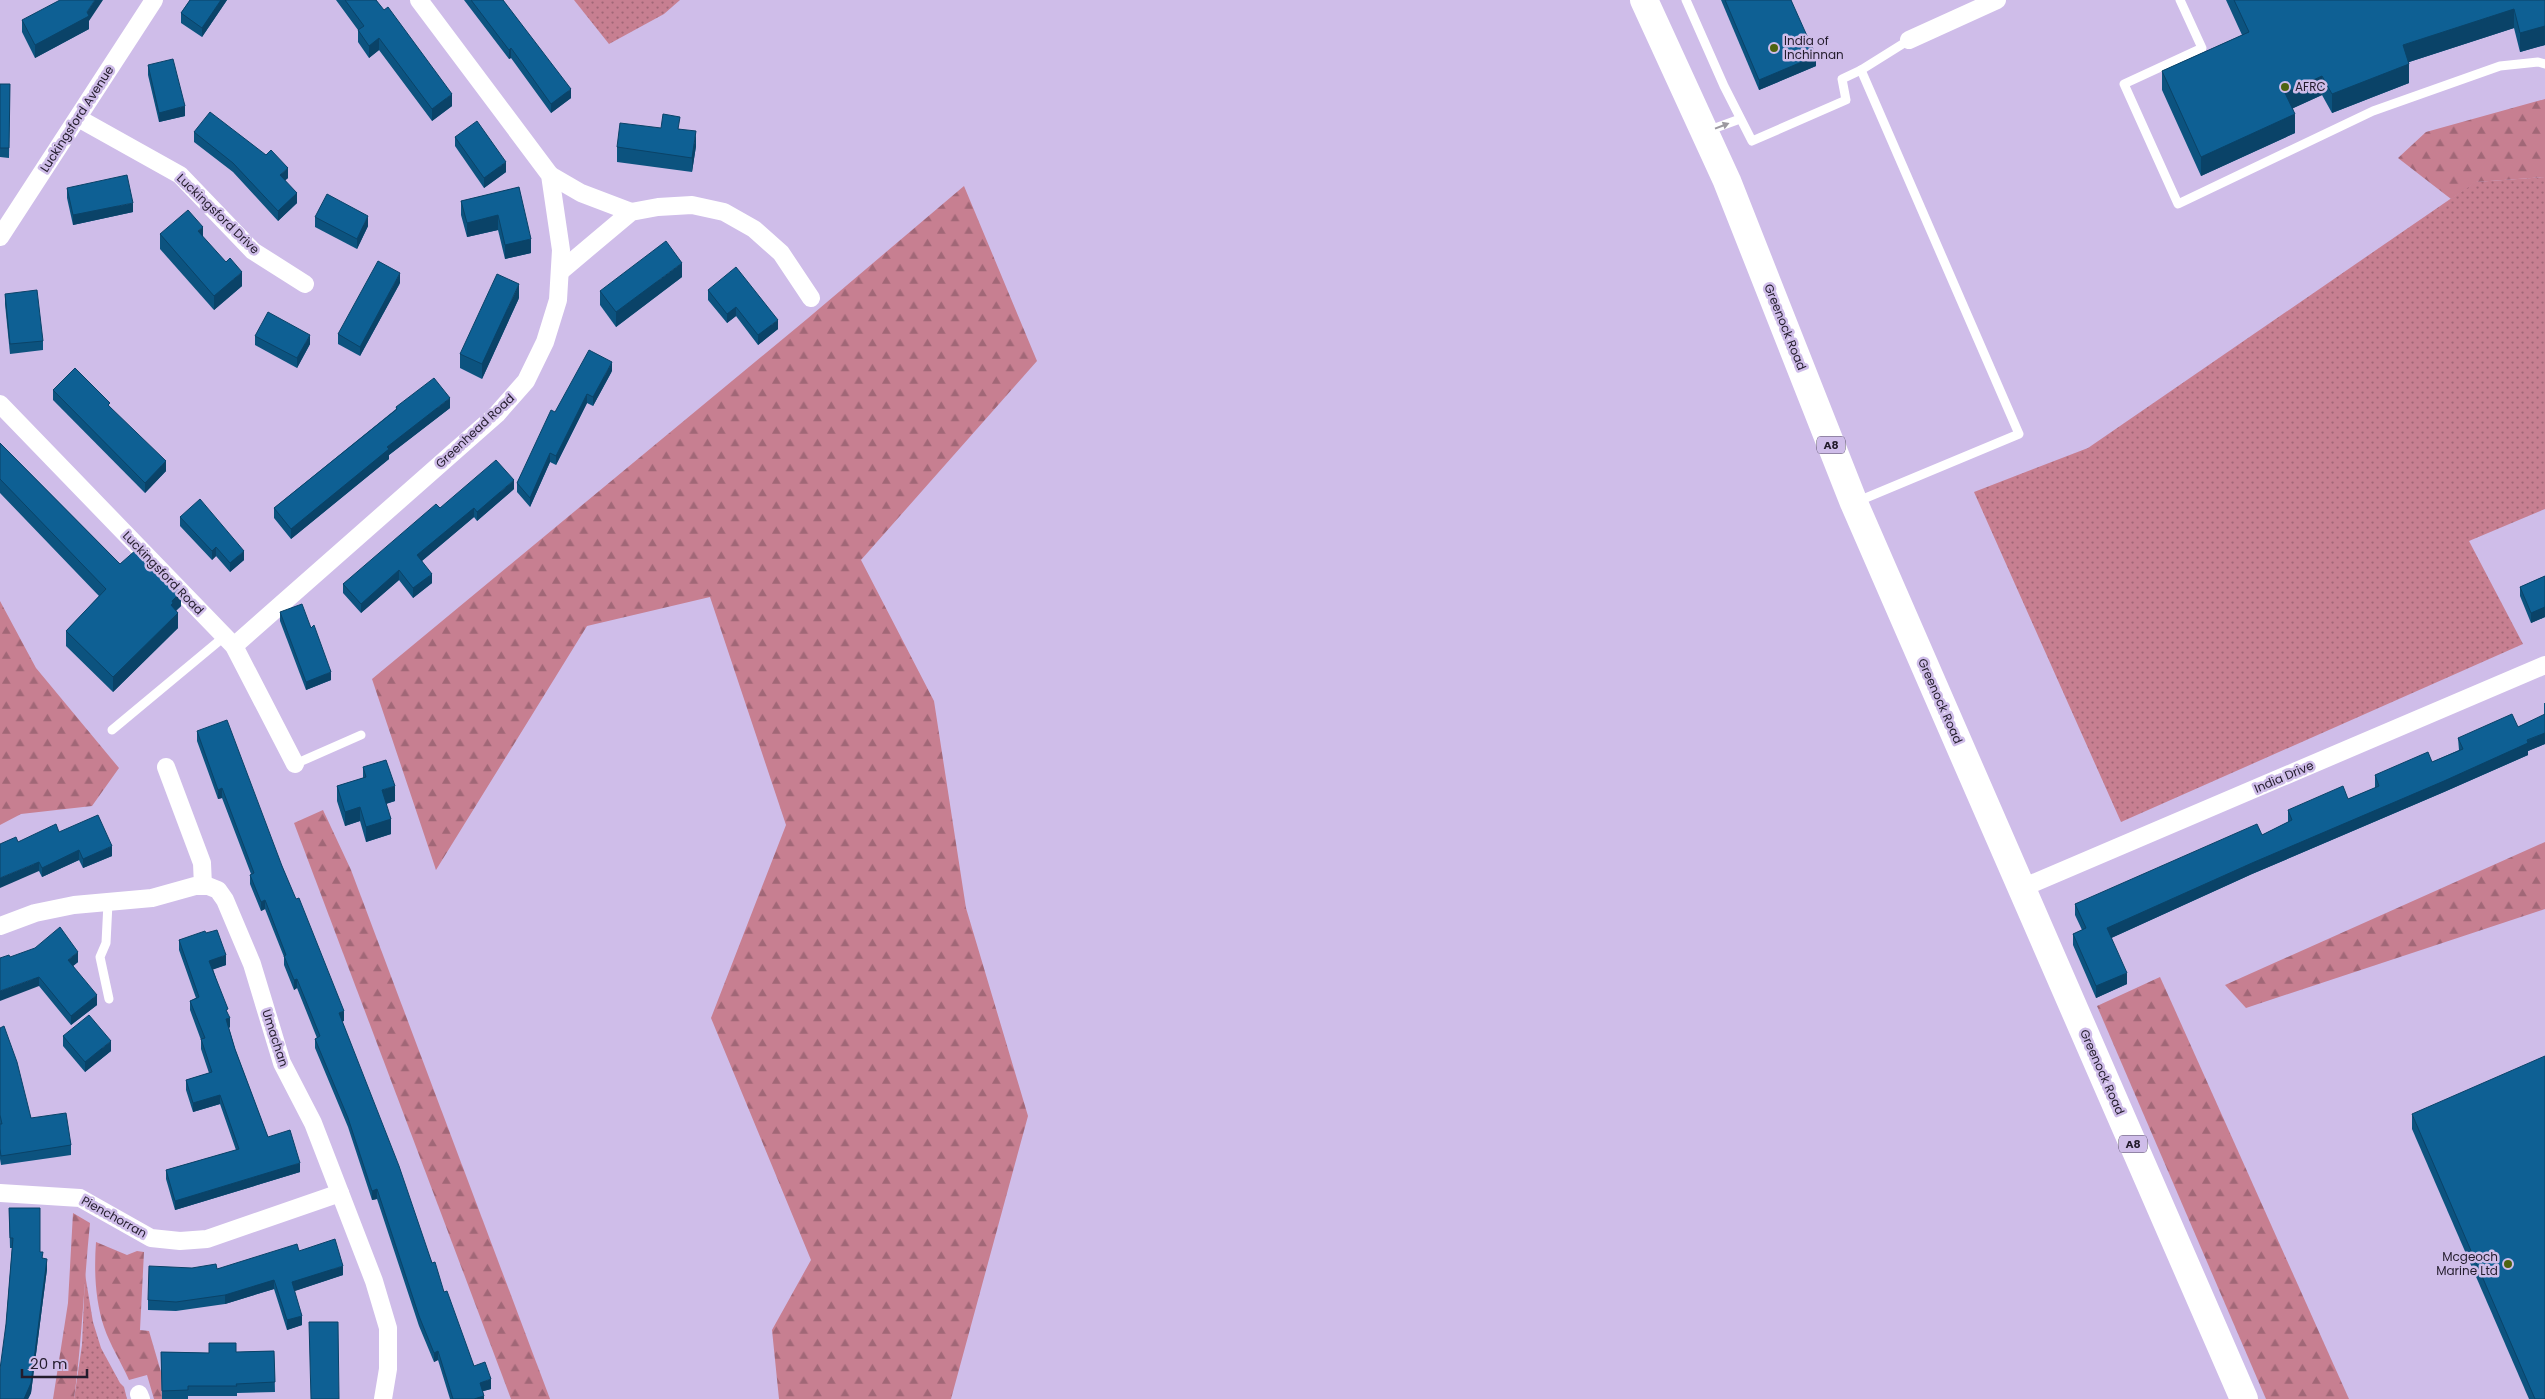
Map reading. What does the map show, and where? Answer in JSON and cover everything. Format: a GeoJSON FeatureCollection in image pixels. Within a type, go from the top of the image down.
{"type":"FeatureCollection","features":[{"type":"Feature","properties":{"kind":"main road","name":"Greenock Road"},"geometry":{"type":"LineString","coordinates":[[1644,0],[1727,181],[1854,503],[2244,1399]]}},
{"type":"Feature","properties":{"kind":"street","name":"Luckingsford Avenue"},"geometry":{"type":"LineString","coordinates":[[0,237],[154,0]]}},
{"type":"Feature","properties":{"kind":"street","name":"Greenhead Road"},"geometry":{"type":"LineString","coordinates":[[229,641],[497,414],[526,381],[545,342],[558,300],[562,270],[558,222],[550,175],[419,0]]}},
{"type":"Feature","properties":{"kind":"street"},"geometry":{"type":"LineString","coordinates":[[1909,40],[1996,0]]}},
{"type":"Feature","properties":{"kind":"street","name":"Luckingsford Drive"},"geometry":{"type":"LineString","coordinates":[[78,118],[180,175],[253,251],[305,284]]}},
{"type":"Feature","properties":{"kind":"street"},"geometry":{"type":"LineString","coordinates":[[550,175],[588,196],[631,212]]}},
{"type":"Feature","properties":{"kind":"street"},"geometry":{"type":"LineString","coordinates":[[562,270],[631,212],[658,206],[692,205],[724,212],[754,229],[781,253],[811,298]]}},
{"type":"Feature","properties":{"kind":"street","name":"Luckingsford Road"},"geometry":{"type":"LineString","coordinates":[[0,404],[229,641],[295,764]]}},
{"type":"Feature","properties":{"kind":"street","name":"India Drive"},"geometry":{"type":"LineString","coordinates":[[2022,888],[2545,665]]}},
{"type":"Feature","properties":{"kind":"street"},"geometry":{"type":"LineString","coordinates":[[0,926],[55,909],[152,898],[195,886],[203,886],[202,863],[166,767]]}},
{"type":"Feature","properties":{"kind":"street","name":"Umachan"},"geometry":{"type":"LineString","coordinates":[[203,886],[218,890],[225,900],[252,964],[282,1062],[313,1123],[374,1281],[388,1328],[388,1369],[383,1399]]}},
{"type":"Feature","properties":{"kind":"street","name":"Pienchorran"},"geometry":{"type":"LineString","coordinates":[[0,1193],[80,1198],[151,1238],[180,1241],[207,1238],[340,1193]]}},
{"type":"Feature","properties":{"kind":"lane"},"geometry":{"type":"LineString","coordinates":[[1686,0],[1740,119],[1752,141],[1846,100],[1842,78],[1862,70],[1909,40]]}},
{"type":"Feature","properties":{"kind":"lane"},"geometry":{"type":"LineString","coordinates":[[2180,0],[2202,48],[2124,84],[2178,204],[2373,110],[2500,66],[2538,62],[2545,64]]}},
{"type":"Feature","properties":{"kind":"lane"},"geometry":{"type":"LineString","coordinates":[[1854,503],[2019,434],[1862,70]]}},
{"type":"Feature","properties":{"kind":"lane"},"geometry":{"type":"LineString","coordinates":[[1704,132],[1740,119]]}},
{"type":"Feature","properties":{"kind":"lane"},"geometry":{"type":"LineString","coordinates":[[112,730],[229,641]]}},
{"type":"Feature","properties":{"kind":"lane"},"geometry":{"type":"LineString","coordinates":[[295,764],[361,735]]}},
{"type":"Feature","properties":{"kind":"lane"},"geometry":{"type":"LineString","coordinates":[[108,903],[106,943],[100,957],[109,999]]}},
{"type":"Feature","properties":{"kind":"green space"},"geometry":{"type":"Polygon","coordinates":[[[574,0],[680,0],[664,14],[609,44],[574,0]]]}},
{"type":"Feature","properties":{"kind":"green space"},"geometry":{"type":"Polygon","coordinates":[[[2545,99],[2545,177],[2476,182],[2451,199],[2398,158],[2426,132],[2545,99]]]}},
{"type":"Feature","properties":{"kind":"green space"},"geometry":{"type":"Polygon","coordinates":[[[2545,177],[2545,509],[2469,541],[2523,644],[2121,822],[1974,492],[2088,448],[2475,182],[2545,177]]]}},
{"type":"Feature","properties":{"kind":"green space"},"geometry":{"type":"Polygon","coordinates":[[[964,186],[1037,361],[861,560],[934,701],[966,908],[1028,1116],[951,1399],[779,1399],[772,1330],[811,1260],[711,1018],[786,825],[710,597],[587,626],[436,870],[372,679],[807,319],[964,186]]]}},
{"type":"Feature","properties":{"kind":"green space"},"geometry":{"type":"Polygon","coordinates":[[[0,601],[36,668],[119,768],[92,806],[21,814],[0,825],[0,601]]]}},
{"type":"Feature","properties":{"kind":"green space"},"geometry":{"type":"Polygon","coordinates":[[[323,810],[351,870],[550,1399],[511,1399],[294,823],[323,810]]]}},
{"type":"Feature","properties":{"kind":"green space"},"geometry":{"type":"Polygon","coordinates":[[[2545,842],[2545,909],[2246,1008],[2225,985],[2545,842]]]}},
{"type":"Feature","properties":{"kind":"green space"},"geometry":{"type":"Polygon","coordinates":[[[2160,977],[2349,1399],[2266,1399],[2097,1006],[2160,977]]]}},
{"type":"Feature","properties":{"kind":"green space"},"geometry":{"type":"Polygon","coordinates":[[[73,1213],[90,1223],[77,1377],[74,1399],[53,1399],[68,1303],[73,1213]]]}},
{"type":"Feature","properties":{"kind":"green space"},"geometry":{"type":"Polygon","coordinates":[[[96,1242],[127,1255],[137,1251],[144,1252],[140,1330],[149,1331],[161,1372],[162,1399],[154,1399],[147,1375],[129,1380],[106,1334],[97,1296],[95,1274],[96,1242]]]}},
{"type":"Feature","properties":{"kind":"green space"},"geometry":{"type":"Polygon","coordinates":[[[85,1274],[93,1322],[101,1348],[124,1387],[127,1399],[74,1399],[82,1345],[85,1274]]]}},
{"type":"Feature","properties":{"kind":"building"},"geometry":{"type":"Polygon","coordinates":[[[60,0],[95,0],[87,12],[89,16],[35,45],[22,20],[60,0]]]}},
{"type":"Feature","properties":{"kind":"building"},"geometry":{"type":"Polygon","coordinates":[[[190,0],[221,0],[202,28],[181,13],[190,0]]]}},
{"type":"Feature","properties":{"kind":"building"},"geometry":{"type":"Polygon","coordinates":[[[345,0],[376,0],[384,10],[388,7],[452,94],[432,109],[379,38],[369,46],[358,30],[364,26],[345,0]]]}},
{"type":"Feature","properties":{"kind":"building"},"geometry":{"type":"Polygon","coordinates":[[[471,0],[503,0],[571,89],[551,104],[511,48],[509,50],[471,0]]]}},
{"type":"Feature","properties":{"kind":"building","name":"India of Inchinnan"},"geometry":{"type":"Polygon","coordinates":[[[1725,0],[1791,0],[1816,56],[1759,80],[1725,0]]]}},
{"type":"Feature","properties":{"kind":"building","name":"AFRC"},"geometry":{"type":"Polygon","coordinates":[[[2234,0],[2545,0],[2545,26],[2520,33],[2514,9],[2403,45],[2409,64],[2332,94],[2322,76],[2285,93],[2295,114],[2201,157],[2162,71],[2249,32],[2234,0]]]}},
{"type":"Feature","properties":{"kind":"building"},"geometry":{"type":"Polygon","coordinates":[[[173,59],[185,106],[159,113],[148,65],[173,59]]]}},
{"type":"Feature","properties":{"kind":"building"},"geometry":{"type":"Polygon","coordinates":[[[0,84],[10,84],[9,148],[0,148],[0,84]]]}},
{"type":"Feature","properties":{"kind":"building"},"geometry":{"type":"Polygon","coordinates":[[[210,112],[266,155],[271,150],[288,168],[280,175],[297,193],[278,211],[233,163],[194,132],[210,112]]]}},
{"type":"Feature","properties":{"kind":"building"},"geometry":{"type":"Polygon","coordinates":[[[663,114],[680,117],[678,129],[696,131],[692,158],[617,147],[620,123],[661,128],[663,114]]]}},
{"type":"Feature","properties":{"kind":"building"},"geometry":{"type":"Polygon","coordinates":[[[477,121],[506,162],[484,178],[455,137],[477,121]]]}},
{"type":"Feature","properties":{"kind":"building"},"geometry":{"type":"Polygon","coordinates":[[[127,175],[133,203],[73,215],[67,188],[127,175]]]}},
{"type":"Feature","properties":{"kind":"building"},"geometry":{"type":"Polygon","coordinates":[[[519,187],[531,239],[505,245],[498,215],[467,223],[461,201],[519,187]]]}},
{"type":"Feature","properties":{"kind":"building"},"geometry":{"type":"Polygon","coordinates":[[[327,194],[368,216],[357,239],[315,217],[327,194]]]}},
{"type":"Feature","properties":{"kind":"building"},"geometry":{"type":"Polygon","coordinates":[[[188,210],[203,227],[198,231],[226,262],[230,258],[242,272],[214,296],[160,234],[188,210]]]}},
{"type":"Feature","properties":{"kind":"building"},"geometry":{"type":"Polygon","coordinates":[[[666,241],[682,263],[616,312],[600,291],[666,241]]]}},
{"type":"Feature","properties":{"kind":"building"},"geometry":{"type":"Polygon","coordinates":[[[378,261],[400,273],[360,347],[338,334],[378,261]]]}},
{"type":"Feature","properties":{"kind":"building"},"geometry":{"type":"Polygon","coordinates":[[[736,267],[778,320],[758,335],[736,307],[727,314],[708,290],[736,267]]]}},
{"type":"Feature","properties":{"kind":"building"},"geometry":{"type":"Polygon","coordinates":[[[497,274],[519,284],[482,364],[460,354],[497,274]]]}},
{"type":"Feature","properties":{"kind":"building"},"geometry":{"type":"Polygon","coordinates":[[[37,290],[43,341],[10,344],[5,294],[37,290]]]}},
{"type":"Feature","properties":{"kind":"building"},"geometry":{"type":"Polygon","coordinates":[[[268,312],[310,335],[297,358],[255,336],[268,312]]]}},
{"type":"Feature","properties":{"kind":"building"},"geometry":{"type":"Polygon","coordinates":[[[589,350],[612,362],[593,397],[587,394],[556,456],[550,453],[530,498],[517,483],[551,410],[555,412],[589,350]]]}},
{"type":"Feature","properties":{"kind":"building"},"geometry":{"type":"Polygon","coordinates":[[[75,368],[110,403],[108,405],[166,461],[145,483],[53,390],[75,368]]]}},
{"type":"Feature","properties":{"kind":"building"},"geometry":{"type":"Polygon","coordinates":[[[434,378],[450,398],[387,447],[389,449],[291,529],[274,508],[434,378]]]}},
{"type":"Feature","properties":{"kind":"building"},"geometry":{"type":"Polygon","coordinates":[[[0,443],[120,564],[137,549],[181,592],[172,601],[171,605],[178,613],[113,677],[66,631],[106,589],[0,479],[0,443]]]}},
{"type":"Feature","properties":{"kind":"building"},"geometry":{"type":"Polygon","coordinates":[[[496,460],[514,480],[477,512],[474,508],[417,555],[432,574],[413,588],[399,570],[361,604],[343,584],[436,504],[440,508],[496,460]]]}},
{"type":"Feature","properties":{"kind":"building"},"geometry":{"type":"Polygon","coordinates":[[[200,499],[244,551],[230,563],[216,547],[212,551],[180,517],[200,499]]]}},
{"type":"Feature","properties":{"kind":"building"},"geometry":{"type":"Polygon","coordinates":[[[2545,576],[2545,607],[2531,613],[2520,587],[2545,576]]]}},
{"type":"Feature","properties":{"kind":"building"},"geometry":{"type":"Polygon","coordinates":[[[302,604],[311,628],[314,625],[331,672],[306,682],[280,612],[302,604]]]}},
{"type":"Feature","properties":{"kind":"building"},"geometry":{"type":"Polygon","coordinates":[[[2512,714],[2518,727],[2545,714],[2545,733],[2527,740],[2528,743],[2444,781],[2252,863],[2107,928],[2127,973],[2096,986],[2073,934],[2086,928],[2075,904],[2257,824],[2262,835],[2292,820],[2288,810],[2343,786],[2348,799],[2379,786],[2375,775],[2428,752],[2432,762],[2463,749],[2458,738],[2512,714]]]}},
{"type":"Feature","properties":{"kind":"building"},"geometry":{"type":"Polygon","coordinates":[[[227,720],[282,866],[296,899],[299,898],[344,1011],[339,1013],[399,1166],[432,1263],[435,1262],[444,1292],[447,1291],[474,1366],[485,1362],[491,1379],[480,1383],[484,1396],[474,1399],[453,1399],[438,1351],[434,1353],[419,1316],[377,1189],[372,1191],[348,1118],[315,1039],[320,1036],[297,979],[294,980],[284,956],[286,955],[265,900],[261,902],[250,875],[254,873],[222,788],[218,790],[197,731],[227,720]]]}},
{"type":"Feature","properties":{"kind":"building"},"geometry":{"type":"Polygon","coordinates":[[[386,760],[395,786],[382,790],[391,819],[366,827],[360,807],[345,812],[337,786],[366,777],[363,767],[386,760]]]}},
{"type":"Feature","properties":{"kind":"building"},"geometry":{"type":"Polygon","coordinates":[[[98,815],[112,846],[83,859],[79,850],[42,868],[39,862],[0,878],[0,844],[16,837],[18,842],[56,824],[59,832],[98,815]]]}},
{"type":"Feature","properties":{"kind":"building"},"geometry":{"type":"Polygon","coordinates":[[[60,927],[78,952],[68,960],[97,995],[71,1016],[39,977],[0,991],[0,958],[9,955],[10,957],[35,948],[60,927]]]}},
{"type":"Feature","properties":{"kind":"building"},"geometry":{"type":"Polygon","coordinates":[[[217,930],[226,955],[209,961],[228,1009],[226,1010],[230,1018],[226,1019],[235,1049],[268,1137],[290,1130],[300,1163],[175,1201],[166,1170],[239,1149],[220,1095],[193,1103],[186,1080],[212,1072],[201,1039],[205,1038],[190,1001],[199,997],[179,940],[205,931],[206,933],[217,930]]]}},
{"type":"Feature","properties":{"kind":"building"},"geometry":{"type":"Polygon","coordinates":[[[89,1015],[111,1041],[85,1062],[63,1036],[89,1015]]]}},
{"type":"Feature","properties":{"kind":"building"},"geometry":{"type":"Polygon","coordinates":[[[4,1026],[17,1062],[31,1118],[66,1113],[71,1145],[1,1156],[0,1028],[4,1026]]]}},
{"type":"Feature","properties":{"kind":"building","name":"Mcgeoch Marine Ltd"},"geometry":{"type":"Polygon","coordinates":[[[2545,1056],[2545,1399],[2535,1399],[2412,1114],[2545,1056]]]}},
{"type":"Feature","properties":{"kind":"building"},"geometry":{"type":"Polygon","coordinates":[[[9,1208],[40,1208],[40,1252],[43,1252],[42,1258],[47,1259],[31,1383],[24,1399],[0,1399],[0,1369],[6,1324],[13,1238],[10,1238],[9,1208]]]}},
{"type":"Feature","properties":{"kind":"building"},"geometry":{"type":"Polygon","coordinates":[[[335,1239],[343,1266],[292,1282],[302,1316],[287,1320],[274,1280],[225,1295],[176,1302],[148,1300],[149,1266],[192,1268],[216,1264],[217,1269],[297,1244],[299,1251],[335,1239]]]}},
{"type":"Feature","properties":{"kind":"building"},"geometry":{"type":"Polygon","coordinates":[[[309,1322],[338,1322],[339,1399],[311,1399],[309,1322]]]}},
{"type":"Feature","properties":{"kind":"building"},"geometry":{"type":"Polygon","coordinates":[[[209,1343],[236,1343],[236,1352],[274,1351],[275,1382],[236,1384],[237,1386],[188,1386],[188,1390],[162,1391],[161,1352],[209,1353],[209,1343]]]}},
{"type":"Feature","properties":{"kind":"place","name":"India of Inchinnan"},"geometry":{"type":"Point","coordinates":[1774,48]}},
{"type":"Feature","properties":{"kind":"place","name":"AFRC"},"geometry":{"type":"Point","coordinates":[2285,87]}},
{"type":"Feature","properties":{"kind":"place","name":"Mcgeoch Marine Ltd"},"geometry":{"type":"Point","coordinates":[2508,1264]}}]}
